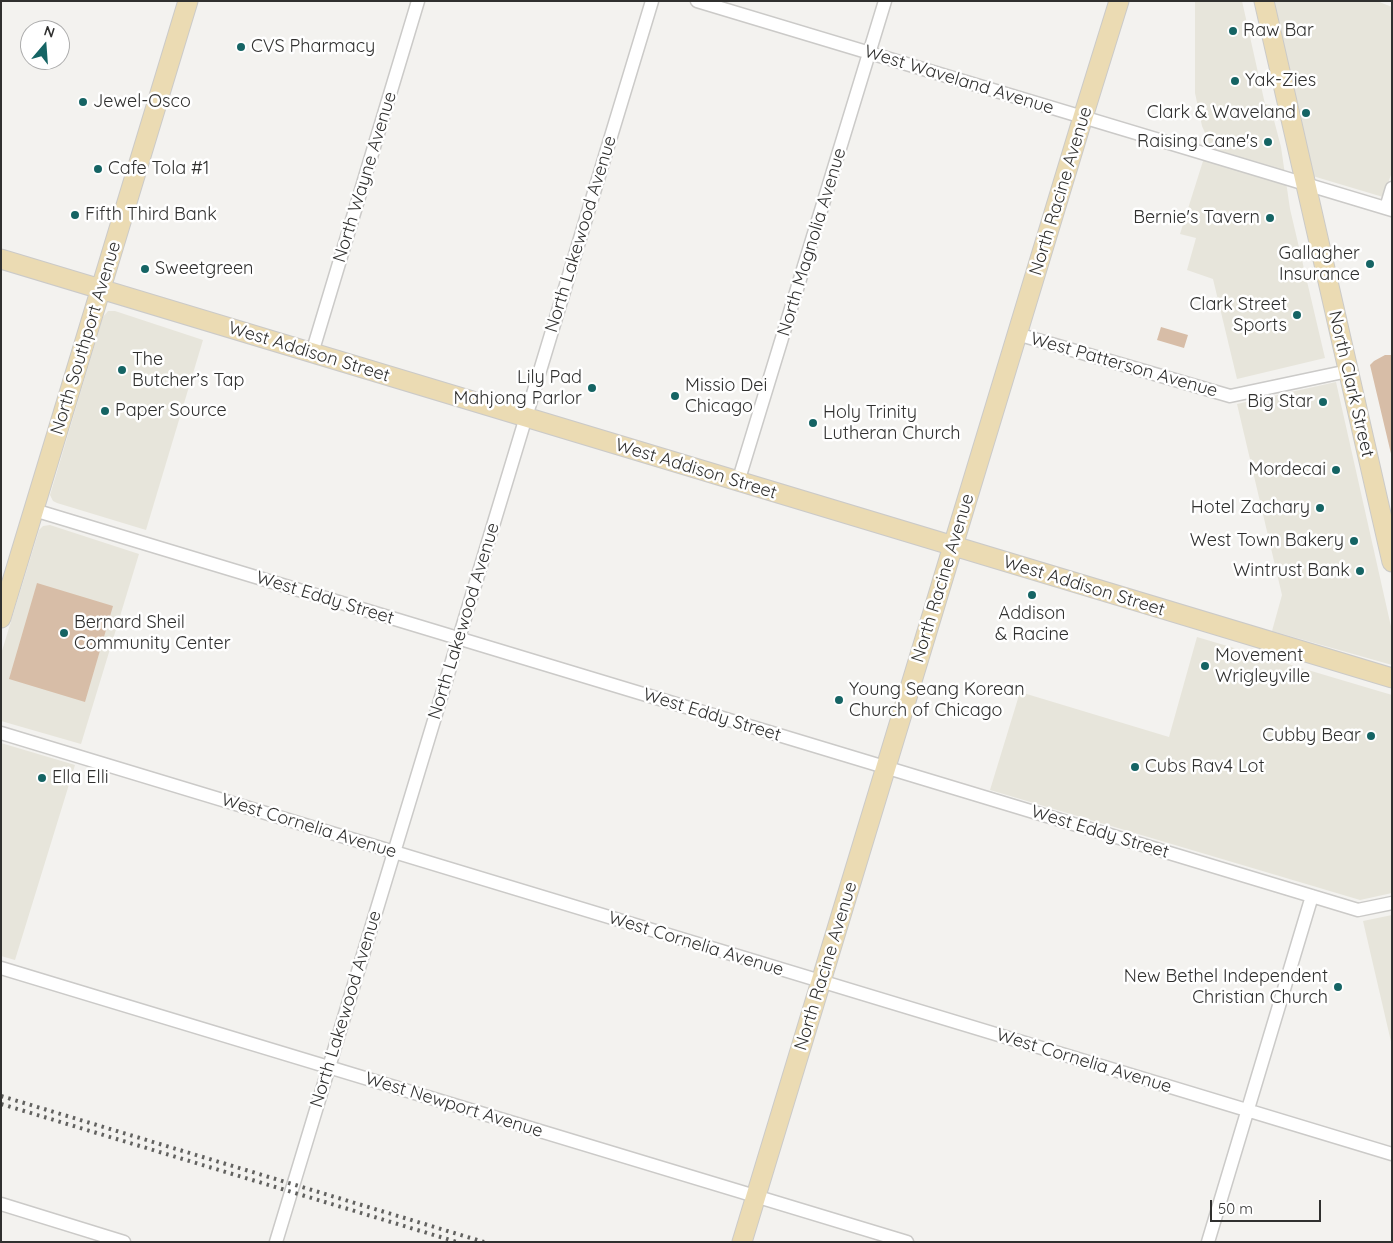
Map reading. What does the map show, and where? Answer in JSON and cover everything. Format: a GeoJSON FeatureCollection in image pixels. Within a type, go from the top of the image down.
{"type":"FeatureCollection","features":[{"type":"Feature","properties":{"kind":"street","name":"North Southport Avenue"},"geometry":{"type":"LineString","coordinates":[[1,618],[188,1]]}},
{"type":"Feature","properties":{"kind":"street","name":"North Wayne Avenue"},"geometry":{"type":"LineString","coordinates":[[312,353],[418,1]]}},
{"type":"Feature","properties":{"kind":"street","name":"North Lakewood Avenue"},"geometry":{"type":"LineString","coordinates":[[276,1242],[652,1]]}},
{"type":"Feature","properties":{"kind":"street","name":"West Waveland Avenue"},"geometry":{"type":"LineString","coordinates":[[698,1],[1389,209]]}},
{"type":"Feature","properties":{"kind":"street","name":"North Magnolia Avenue"},"geometry":{"type":"LineString","coordinates":[[738,482],[884,1]]}},
{"type":"Feature","properties":{"kind":"street","name":"North Racine Avenue"},"geometry":{"type":"LineString","coordinates":[[742,1242],[1119,1]]}},
{"type":"Feature","properties":{"kind":"street","name":"North Clark Street"},"geometry":{"type":"LineString","coordinates":[[1264,1],[1392,562]]}},
{"type":"Feature","properties":{"kind":"street"},"geometry":{"type":"LineString","coordinates":[[1389,209],[1392,188]]}},
{"type":"Feature","properties":{"kind":"street","name":"West Addison Street"},"geometry":{"type":"LineString","coordinates":[[1,260],[1392,678]]}},
{"type":"Feature","properties":{"kind":"street","name":"West Patterson Avenue"},"geometry":{"type":"LineString","coordinates":[[1017,334],[1230,396],[1348,371]]}},
{"type":"Feature","properties":{"kind":"street","name":"West Eddy Street"},"geometry":{"type":"LineString","coordinates":[[34,510],[1358,910],[1392,903]]}},
{"type":"Feature","properties":{"kind":"street","name":"West Cornelia Avenue"},"geometry":{"type":"LineString","coordinates":[[1,733],[1392,1154]]}},
{"type":"Feature","properties":{"kind":"street"},"geometry":{"type":"LineString","coordinates":[[1208,1242],[1312,896]]}},
{"type":"Feature","properties":{"kind":"street","name":"West Newport Avenue"},"geometry":{"type":"LineString","coordinates":[[1,968],[906,1242]]}},
{"type":"Feature","properties":{"kind":"street"},"geometry":{"type":"LineString","coordinates":[[1,1204],[124,1242]]}},
{"type":"Feature","properties":{"kind":"shaded area"},"geometry":{"type":"Polygon","coordinates":[[[1195,1],[1242,1],[1265,104],[1270,105],[1281,147],[1290,209],[1325,358],[1237,379],[1213,279],[1187,270],[1196,238],[1180,234],[1209,142],[1202,126],[1195,93],[1195,1]]]}},
{"type":"Feature","properties":{"kind":"shaded area"},"geometry":{"type":"Polygon","coordinates":[[[1267,1],[1377,1],[1392,7],[1392,172],[1383,197],[1306,174],[1267,1]]]}},
{"type":"Feature","properties":{"kind":"shaded area"},"geometry":{"type":"Polygon","coordinates":[[[108,311],[115,311],[203,340],[146,530],[57,503],[53,501],[50,495],[103,317],[108,311]]]}},
{"type":"Feature","properties":{"kind":"shaded area"},"geometry":{"type":"Polygon","coordinates":[[[1161,327],[1188,335],[1184,348],[1157,340],[1161,327]]]}},
{"type":"Feature","properties":{"kind":"shaded area"},"geometry":{"type":"Polygon","coordinates":[[[1385,355],[1392,355],[1392,458],[1370,365],[1385,355]]]}},
{"type":"Feature","properties":{"kind":"shaded area","name":"Hotel Zachary"},"geometry":{"type":"Polygon","coordinates":[[[1336,382],[1392,631],[1392,665],[1272,631],[1282,595],[1237,404],[1336,382]]]}},
{"type":"Feature","properties":{"kind":"shaded area"},"geometry":{"type":"Polygon","coordinates":[[[50,525],[139,554],[81,744],[1,721],[1,654],[39,530],[43,526],[50,525]]]}},
{"type":"Feature","properties":{"kind":"shaded area","name":"Bernard Sheil Community Center"},"geometry":{"type":"Polygon","coordinates":[[[37,583],[113,606],[85,702],[9,679],[37,583]]]}},
{"type":"Feature","properties":{"kind":"shaded area"},"geometry":{"type":"Polygon","coordinates":[[[1197,637],[1392,695],[1392,893],[1360,900],[990,790],[1020,692],[1169,737],[1197,637]]]}},
{"type":"Feature","properties":{"kind":"shaded area"},"geometry":{"type":"Polygon","coordinates":[[[1,743],[75,765],[15,960],[1,956],[1,743]]]}},
{"type":"Feature","properties":{"kind":"shaded area"},"geometry":{"type":"Polygon","coordinates":[[[1392,915],[1392,1046],[1363,921],[1392,915]]]}},
{"type":"Feature","properties":{"kind":"railway"},"geometry":{"type":"LineString","coordinates":[[1,1096],[484,1242]]}},
{"type":"Feature","properties":{"kind":"railway"},"geometry":{"type":"LineString","coordinates":[[1,1104],[457,1242]]}},
{"type":"Feature","properties":{"kind":"place","name":"Raw Bar"},"geometry":{"type":"Point","coordinates":[1233,31]}},
{"type":"Feature","properties":{"kind":"place","name":"CVS Pharmacy"},"geometry":{"type":"Point","coordinates":[241,47]}},
{"type":"Feature","properties":{"kind":"place","name":"Yak-Zies"},"geometry":{"type":"Point","coordinates":[1235,81]}},
{"type":"Feature","properties":{"kind":"place","name":"Jewel-Osco"},"geometry":{"type":"Point","coordinates":[83,102]}},
{"type":"Feature","properties":{"kind":"place","name":"Clark & Waveland"},"geometry":{"type":"Point","coordinates":[1306,113]}},
{"type":"Feature","properties":{"kind":"place","name":"Raising Cane's"},"geometry":{"type":"Point","coordinates":[1268,142]}},
{"type":"Feature","properties":{"kind":"place","name":"Cafe Tola #1"},"geometry":{"type":"Point","coordinates":[98,169]}},
{"type":"Feature","properties":{"kind":"place","name":"Fifth Third Bank"},"geometry":{"type":"Point","coordinates":[75,215]}},
{"type":"Feature","properties":{"kind":"place","name":"Bernie's Tavern"},"geometry":{"type":"Point","coordinates":[1270,218]}},
{"type":"Feature","properties":{"kind":"place","name":"Gallagher Insurance"},"geometry":{"type":"Point","coordinates":[1370,264]}},
{"type":"Feature","properties":{"kind":"place","name":"Sweetgreen"},"geometry":{"type":"Point","coordinates":[145,269]}},
{"type":"Feature","properties":{"kind":"place","name":"Clark Street Sports"},"geometry":{"type":"Point","coordinates":[1297,315]}},
{"type":"Feature","properties":{"kind":"place","name":"The Butcher’s Tap"},"geometry":{"type":"Point","coordinates":[122,370]}},
{"type":"Feature","properties":{"kind":"place","name":"Lily Pad Mahjong Parlor"},"geometry":{"type":"Point","coordinates":[592,388]}},
{"type":"Feature","properties":{"kind":"place","name":"Missio Dei Chicago"},"geometry":{"type":"Point","coordinates":[675,396]}},
{"type":"Feature","properties":{"kind":"place","name":"Big Star"},"geometry":{"type":"Point","coordinates":[1323,402]}},
{"type":"Feature","properties":{"kind":"place","name":"Paper Source"},"geometry":{"type":"Point","coordinates":[105,411]}},
{"type":"Feature","properties":{"kind":"place","name":"Holy Trinity Lutheran Church"},"geometry":{"type":"Point","coordinates":[813,423]}},
{"type":"Feature","properties":{"kind":"place","name":"Mordecai"},"geometry":{"type":"Point","coordinates":[1336,470]}},
{"type":"Feature","properties":{"kind":"place","name":"Hotel Zachary"},"geometry":{"type":"Point","coordinates":[1320,508]}},
{"type":"Feature","properties":{"kind":"place","name":"West Town Bakery"},"geometry":{"type":"Point","coordinates":[1354,541]}},
{"type":"Feature","properties":{"kind":"place","name":"Wintrust Bank"},"geometry":{"type":"Point","coordinates":[1360,571]}},
{"type":"Feature","properties":{"kind":"place","name":"Addison & Racine"},"geometry":{"type":"Point","coordinates":[1032,595]}},
{"type":"Feature","properties":{"kind":"place","name":"Bernard Sheil Community Center"},"geometry":{"type":"Point","coordinates":[64,633]}},
{"type":"Feature","properties":{"kind":"place","name":"Movement Wrigleyville"},"geometry":{"type":"Point","coordinates":[1205,666]}},
{"type":"Feature","properties":{"kind":"place","name":"Young Seang Korean Church of Chicago"},"geometry":{"type":"Point","coordinates":[839,700]}},
{"type":"Feature","properties":{"kind":"place","name":"Cubby Bear"},"geometry":{"type":"Point","coordinates":[1371,736]}},
{"type":"Feature","properties":{"kind":"place","name":"Cubs Rav4 Lot"},"geometry":{"type":"Point","coordinates":[1135,767]}},
{"type":"Feature","properties":{"kind":"place","name":"Ella Elli"},"geometry":{"type":"Point","coordinates":[42,778]}},
{"type":"Feature","properties":{"kind":"place","name":"New Bethel Independent Christian Church"},"geometry":{"type":"Point","coordinates":[1338,987]}}]}
